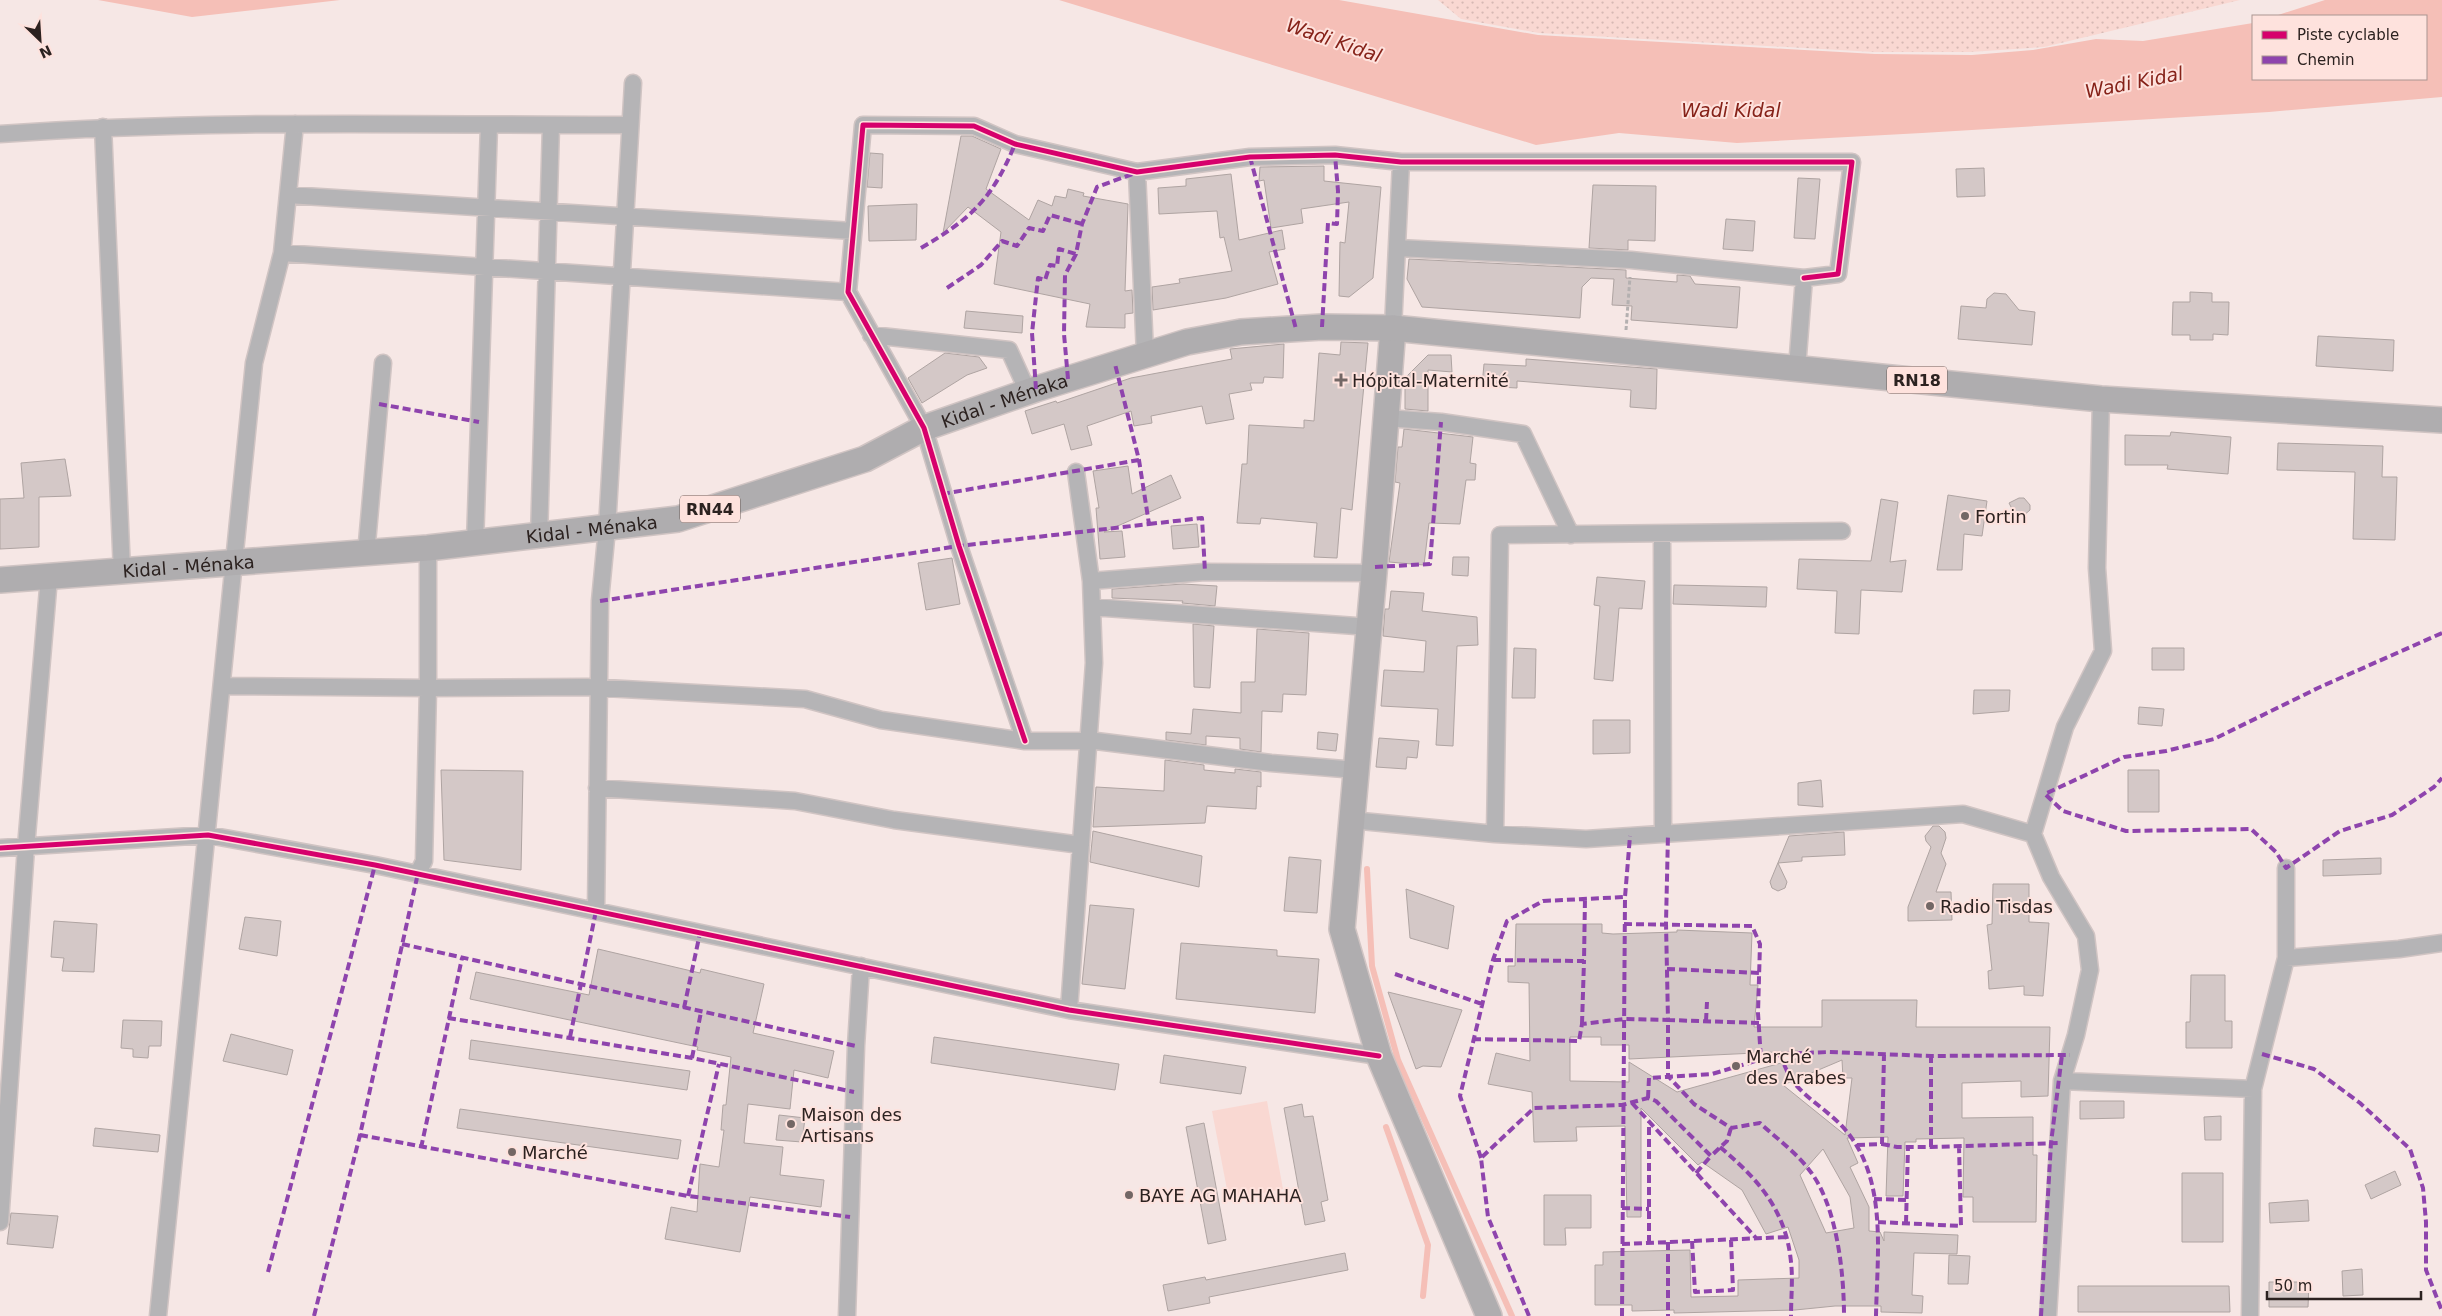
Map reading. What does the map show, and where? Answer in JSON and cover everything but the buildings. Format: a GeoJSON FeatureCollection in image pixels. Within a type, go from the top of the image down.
{"type":"FeatureCollection","features":[{"type":"Feature","properties":{"kind":"main road","name":"Kidal - Ménaka"},"geometry":{"type":"LineString","coordinates":[[0,580],[366,554],[539,537],[678,519],[864,459],[924,428],[1028,392],[1188,342],[1241,332],[1322,327],[1393,328]]}},
{"type":"Feature","properties":{"kind":"main road","name":"RN18"},"geometry":{"type":"LineString","coordinates":[[1393,328],[2101,399],[2442,420]]}},
{"type":"Feature","properties":{"kind":"main road"},"geometry":{"type":"LineString","coordinates":[[1393,328],[1370,627],[1342,929],[1379,1056],[1489,1316]]}},
{"type":"Feature","properties":{"kind":"street"},"geometry":{"type":"LineString","coordinates":[[596,911],[600,602],[607,528],[633,83]]}},
{"type":"Feature","properties":{"kind":"street"},"geometry":{"type":"LineString","coordinates":[[0,134],[104,127],[295,124],[630,125]]}},
{"type":"Feature","properties":{"kind":"street"},"geometry":{"type":"LineString","coordinates":[[158,1316],[208,836],[254,363],[282,253],[295,124]]}},
{"type":"Feature","properties":{"kind":"street"},"geometry":{"type":"LineString","coordinates":[[475,543],[489,125]]}},
{"type":"Feature","properties":{"kind":"street"},"geometry":{"type":"LineString","coordinates":[[539,537],[551,125]]}},
{"type":"Feature","properties":{"kind":"street"},"geometry":{"type":"LineString","coordinates":[[1025,741],[958,546],[924,428],[848,292],[863,125],[974,126],[1015,144],[1137,172],[1250,157],[1335,155],[1401,162],[1852,162],[1838,274],[1804,278],[1631,260],[1398,248]]}},
{"type":"Feature","properties":{"kind":"street"},"geometry":{"type":"LineString","coordinates":[[104,127],[122,572]]}},
{"type":"Feature","properties":{"kind":"street"},"geometry":{"type":"LineString","coordinates":[[1393,328],[1401,162]]}},
{"type":"Feature","properties":{"kind":"street"},"geometry":{"type":"LineString","coordinates":[[1137,172],[1145,354]]}},
{"type":"Feature","properties":{"kind":"street"},"geometry":{"type":"LineString","coordinates":[[288,195],[853,231]]}},
{"type":"Feature","properties":{"kind":"street"},"geometry":{"type":"LineString","coordinates":[[282,253],[848,292]]}},
{"type":"Feature","properties":{"kind":"street"},"geometry":{"type":"LineString","coordinates":[[1797,368],[1804,278]]}},
{"type":"Feature","properties":{"kind":"street"},"geometry":{"type":"LineString","coordinates":[[872,335],[1009,350],[1028,392]]}},
{"type":"Feature","properties":{"kind":"street"},"geometry":{"type":"LineString","coordinates":[[366,554],[383,363]]}},
{"type":"Feature","properties":{"kind":"street"},"geometry":{"type":"LineString","coordinates":[[2048,1316],[2062,1081],[2076,1035],[2090,970],[2086,936],[2051,877],[2033,834],[2065,727],[2103,651],[2097,568],[2101,399]]}},
{"type":"Feature","properties":{"kind":"street"},"geometry":{"type":"LineString","coordinates":[[1386,418],[1442,422],[1522,434],[1571,534]]}},
{"type":"Feature","properties":{"kind":"street"},"geometry":{"type":"LineString","coordinates":[[1069,1010],[1094,663],[1091,581],[1076,472]]}},
{"type":"Feature","properties":{"kind":"street"},"geometry":{"type":"LineString","coordinates":[[1495,834],[1500,535],[1842,531]]}},
{"type":"Feature","properties":{"kind":"street"},"geometry":{"type":"LineString","coordinates":[[1662,534],[1663,834]]}},
{"type":"Feature","properties":{"kind":"street"},"geometry":{"type":"LineString","coordinates":[[418,874],[424,860],[428,688],[428,548]]}},
{"type":"Feature","properties":{"kind":"street"},"geometry":{"type":"LineString","coordinates":[[1091,581],[1205,572],[1374,573]]}},
{"type":"Feature","properties":{"kind":"street"},"geometry":{"type":"LineString","coordinates":[[0,1222],[5,1091],[48,577]]}},
{"type":"Feature","properties":{"kind":"street"},"geometry":{"type":"LineString","coordinates":[[1092,607],[1370,627]]}},
{"type":"Feature","properties":{"kind":"street"},"geometry":{"type":"LineString","coordinates":[[222,686],[587,687],[805,699],[881,720],[1025,741],[1089,741],[1271,763],[1356,770]]}},
{"type":"Feature","properties":{"kind":"street"},"geometry":{"type":"LineString","coordinates":[[597,788],[795,801],[894,820],[1081,846]]}},
{"type":"Feature","properties":{"kind":"street"},"geometry":{"type":"LineString","coordinates":[[1352,820],[1495,834],[1586,839],[1963,814],[2033,834]]}},
{"type":"Feature","properties":{"kind":"street"},"geometry":{"type":"LineString","coordinates":[[0,848],[208,836],[418,874],[1069,1010],[1379,1056]]}},
{"type":"Feature","properties":{"kind":"street"},"geometry":{"type":"LineString","coordinates":[[2250,1316],[2253,1089],[2286,958],[2286,868]]}},
{"type":"Feature","properties":{"kind":"street"},"geometry":{"type":"LineString","coordinates":[[2286,958],[2399,949],[2442,942]]}},
{"type":"Feature","properties":{"kind":"street"},"geometry":{"type":"LineString","coordinates":[[847,1316],[856,1046],[861,966]]}},
{"type":"Feature","properties":{"kind":"street"},"geometry":{"type":"LineString","coordinates":[[2062,1081],[2253,1089]]}},
{"type":"Feature","properties":{"kind":"path"},"geometry":{"type":"LineString","coordinates":[[1624,351],[1631,260]]}},
{"type":"Feature","properties":{"kind":"shaded area"},"geometry":{"type":"Polygon","coordinates":[[[1438,0],[2240,0],[2044,47],[1970,52],[1874,52],[1539,33],[1461,19],[1438,0]]]}},
{"type":"Feature","properties":{"kind":"shaded area"},"geometry":{"type":"Polygon","coordinates":[[[1267,1101],[1283,1189],[1229,1200],[1212,1111],[1267,1101]]]}},
{"type":"Feature","properties":{"kind":"water"},"geometry":{"type":"Polygon","coordinates":[[[98,0],[340,0],[192,17],[98,0]]]}},
{"type":"Feature","properties":{"kind":"water","name":"Wadi Kidal"},"geometry":{"type":"Polygon","coordinates":[[[1059,0],[1339,0],[1538,35],[1875,54],[1972,55],[2033,50],[2096,39],[2143,41],[2252,23],[2252,80],[2427,80],[2427,15],[2278,15],[2325,0],[2442,0],[2442,97],[2269,112],[1737,143],[1619,133],[1536,145],[1059,0]]]}},
{"type":"Feature","properties":{"kind":"waterway"},"geometry":{"type":"LineString","coordinates":[[1367,869],[1372,966],[1398,1060],[1512,1316]]}},
{"type":"Feature","properties":{"kind":"waterway"},"geometry":{"type":"LineString","coordinates":[[1386,1127],[1428,1245],[1423,1296]]}},
{"type":"Feature","properties":{"kind":"marked path"},"geometry":{"type":"LineString","coordinates":[[921,248],[967,217],[989,193],[1007,163],[1015,144]]}},
{"type":"Feature","properties":{"kind":"marked path"},"geometry":{"type":"LineString","coordinates":[[1322,327],[1328,223],[1337,224],[1338,191],[1335,155]]}},
{"type":"Feature","properties":{"kind":"marked path"},"geometry":{"type":"LineString","coordinates":[[1250,157],[1296,329]]}},
{"type":"Feature","properties":{"kind":"marked path"},"geometry":{"type":"LineString","coordinates":[[1068,379],[1064,334],[1065,275],[1076,254],[1082,224],[1097,187],[1135,173]]}},
{"type":"Feature","properties":{"kind":"marked path"},"geometry":{"type":"LineString","coordinates":[[947,288],[981,265],[1002,241],[1017,246],[1029,228],[1043,231],[1050,215],[1082,224]]}},
{"type":"Feature","properties":{"kind":"marked path"},"geometry":{"type":"LineString","coordinates":[[1036,389],[1032,333],[1038,278],[1045,280],[1050,265],[1057,266],[1059,249],[1076,254]]}},
{"type":"Feature","properties":{"kind":"marked path"},"geometry":{"type":"LineString","coordinates":[[600,601],[959,546],[1149,524],[1139,460],[1115,364]]}},
{"type":"Feature","properties":{"kind":"marked path"},"geometry":{"type":"LineString","coordinates":[[379,404],[479,422]]}},
{"type":"Feature","properties":{"kind":"marked path"},"geometry":{"type":"LineString","coordinates":[[1375,567],[1430,564],[1441,422]]}},
{"type":"Feature","properties":{"kind":"marked path"},"geometry":{"type":"LineString","coordinates":[[942,494],[1139,460]]}},
{"type":"Feature","properties":{"kind":"marked path"},"geometry":{"type":"LineString","coordinates":[[1149,524],[1202,518],[1205,572]]}},
{"type":"Feature","properties":{"kind":"marked path"},"geometry":{"type":"LineString","coordinates":[[2442,633],[2318,688],[2214,739],[2166,751],[2124,757],[2045,794],[2063,811],[2126,831],[2251,829],[2276,852],[2286,868],[2340,831],[2392,815],[2434,787],[2442,778]]}},
{"type":"Feature","properties":{"kind":"marked path"},"geometry":{"type":"LineString","coordinates":[[1473,1039],[1579,1041],[1582,1024],[1624,1019],[1668,1020],[1666,923],[1668,834]]}},
{"type":"Feature","properties":{"kind":"marked path"},"geometry":{"type":"LineString","coordinates":[[1622,1316],[1625,897],[1630,836]]}},
{"type":"Feature","properties":{"kind":"marked path"},"geometry":{"type":"LineString","coordinates":[[268,1272],[375,865]]}},
{"type":"Feature","properties":{"kind":"marked path"},"geometry":{"type":"LineString","coordinates":[[314,1316],[360,1135],[418,873]]}},
{"type":"Feature","properties":{"kind":"marked path"},"geometry":{"type":"LineString","coordinates":[[1481,1158],[1460,1096],[1493,960],[1507,921],[1543,901],[1625,897]]}},
{"type":"Feature","properties":{"kind":"marked path"},"geometry":{"type":"LineString","coordinates":[[1493,960],[1584,961],[1585,898]]}},
{"type":"Feature","properties":{"kind":"marked path"},"geometry":{"type":"LineString","coordinates":[[570,1037],[596,911]]}},
{"type":"Feature","properties":{"kind":"marked path"},"geometry":{"type":"LineString","coordinates":[[1624,924],[1752,926],[1760,944],[1758,1013],[1761,1060]]}},
{"type":"Feature","properties":{"kind":"marked path"},"geometry":{"type":"LineString","coordinates":[[684,1008],[700,933]]}},
{"type":"Feature","properties":{"kind":"marked path"},"geometry":{"type":"LineString","coordinates":[[402,944],[856,1046]]}},
{"type":"Feature","properties":{"kind":"marked path"},"geometry":{"type":"LineString","coordinates":[[421,1148],[462,958]]}},
{"type":"Feature","properties":{"kind":"marked path"},"geometry":{"type":"LineString","coordinates":[[1582,1024],[1584,961]]}},
{"type":"Feature","properties":{"kind":"marked path"},"geometry":{"type":"LineString","coordinates":[[1667,969],[1760,973]]}},
{"type":"Feature","properties":{"kind":"marked path"},"geometry":{"type":"LineString","coordinates":[[1395,974],[1482,1004]]}},
{"type":"Feature","properties":{"kind":"marked path"},"geometry":{"type":"LineString","coordinates":[[1706,1021],[1707,1002]]}},
{"type":"Feature","properties":{"kind":"marked path"},"geometry":{"type":"LineString","coordinates":[[692,1058],[701,1012]]}},
{"type":"Feature","properties":{"kind":"marked path"},"geometry":{"type":"LineString","coordinates":[[448,1018],[692,1058],[854,1092]]}},
{"type":"Feature","properties":{"kind":"marked path"},"geometry":{"type":"LineString","coordinates":[[1759,1023],[1668,1020],[1668,1076],[1694,1104],[1731,1128],[1760,1123],[1805,1164],[1827,1202],[1833,1221],[1840,1260],[1844,1316]]}},
{"type":"Feature","properties":{"kind":"marked path"},"geometry":{"type":"LineString","coordinates":[[1648,1098],[1649,1078],[1712,1074],[1779,1054],[1829,1052],[1931,1056],[2070,1055]]}},
{"type":"Feature","properties":{"kind":"marked path"},"geometry":{"type":"LineString","coordinates":[[1779,1054],[1795,1084],[1840,1124],[1856,1144],[1866,1166],[1873,1190],[1877,1215],[1878,1266],[1876,1316]]}},
{"type":"Feature","properties":{"kind":"marked path"},"geometry":{"type":"LineString","coordinates":[[2262,1054],[2314,1069],[2360,1103],[2410,1149],[2423,1188],[2426,1222],[2426,1270],[2442,1311]]}},
{"type":"Feature","properties":{"kind":"marked path"},"geometry":{"type":"LineString","coordinates":[[1857,1145],[1882,1144],[1884,1055]]}},
{"type":"Feature","properties":{"kind":"marked path"},"geometry":{"type":"LineString","coordinates":[[2041,1316],[2051,1143],[2062,1055]]}},
{"type":"Feature","properties":{"kind":"marked path"},"geometry":{"type":"LineString","coordinates":[[1931,1056],[1931,1147]]}},
{"type":"Feature","properties":{"kind":"marked path"},"geometry":{"type":"LineString","coordinates":[[688,1196],[719,1064]]}},
{"type":"Feature","properties":{"kind":"marked path"},"geometry":{"type":"LineString","coordinates":[[1529,1316],[1488,1217],[1481,1158],[1534,1108],[1622,1105],[1648,1098],[1656,1101],[1711,1156],[1727,1141],[1731,1128]]}},
{"type":"Feature","properties":{"kind":"marked path"},"geometry":{"type":"LineString","coordinates":[[1632,1103],[1757,1239]]}},
{"type":"Feature","properties":{"kind":"marked path"},"geometry":{"type":"LineString","coordinates":[[1649,1122],[1649,1243]]}},
{"type":"Feature","properties":{"kind":"marked path"},"geometry":{"type":"LineString","coordinates":[[360,1135],[688,1196],[850,1217]]}},
{"type":"Feature","properties":{"kind":"marked path"},"geometry":{"type":"LineString","coordinates":[[1882,1144],[1897,1147],[1931,1147],[2059,1143]]}},
{"type":"Feature","properties":{"kind":"marked path"},"geometry":{"type":"LineString","coordinates":[[1878,1222],[1961,1226],[1959,1146]]}},
{"type":"Feature","properties":{"kind":"marked path"},"geometry":{"type":"LineString","coordinates":[[1720,1147],[1758,1184],[1768,1197],[1783,1227],[1792,1268],[1791,1316]]}},
{"type":"Feature","properties":{"kind":"marked path"},"geometry":{"type":"LineString","coordinates":[[1906,1223],[1908,1147]]}},
{"type":"Feature","properties":{"kind":"marked path"},"geometry":{"type":"LineString","coordinates":[[1696,1173],[1711,1156]]}},
{"type":"Feature","properties":{"kind":"marked path"},"geometry":{"type":"LineString","coordinates":[[1874,1199],[1907,1200]]}},
{"type":"Feature","properties":{"kind":"marked path"},"geometry":{"type":"LineString","coordinates":[[1622,1208],[1649,1209]]}},
{"type":"Feature","properties":{"kind":"marked path"},"geometry":{"type":"LineString","coordinates":[[1622,1244],[1787,1237]]}},
{"type":"Feature","properties":{"kind":"marked path"},"geometry":{"type":"LineString","coordinates":[[1692,1241],[1695,1292],[1733,1290],[1731,1240]]}},
{"type":"Feature","properties":{"kind":"marked path"},"geometry":{"type":"LineString","coordinates":[[1668,1242],[1668,1316]]}},
{"type":"Feature","properties":{"kind":"cycle path"},"geometry":{"type":"LineString","coordinates":[[1025,741],[959,546],[924,428],[848,292],[863,125],[974,126],[1015,144],[1137,172],[1250,157],[1335,155],[1401,162],[1852,162],[1838,274],[1804,278]]}},
{"type":"Feature","properties":{"kind":"cycle path"},"geometry":{"type":"LineString","coordinates":[[0,848],[208,835],[375,865],[1069,1010],[1379,1056]]}},
{"type":"Feature","properties":{"kind":"place","name":"Hópital-Maternité"},"geometry":{"type":"Point","coordinates":[1341,380]}},
{"type":"Feature","properties":{"kind":"place","name":"Fortin"},"geometry":{"type":"Point","coordinates":[1965,516]}},
{"type":"Feature","properties":{"kind":"place","name":"Radio Tisdas"},"geometry":{"type":"Point","coordinates":[1930,906]}},
{"type":"Feature","properties":{"kind":"place","name":"Marché des Arabes"},"geometry":{"type":"Point","coordinates":[1736,1066]}},
{"type":"Feature","properties":{"kind":"place","name":"Maison des Artisans"},"geometry":{"type":"Point","coordinates":[791,1124]}},
{"type":"Feature","properties":{"kind":"place","name":"Marché"},"geometry":{"type":"Point","coordinates":[512,1152]}},
{"type":"Feature","properties":{"kind":"place","name":"BAYE AG MAHAHA"},"geometry":{"type":"Point","coordinates":[1129,1195]}}]}
